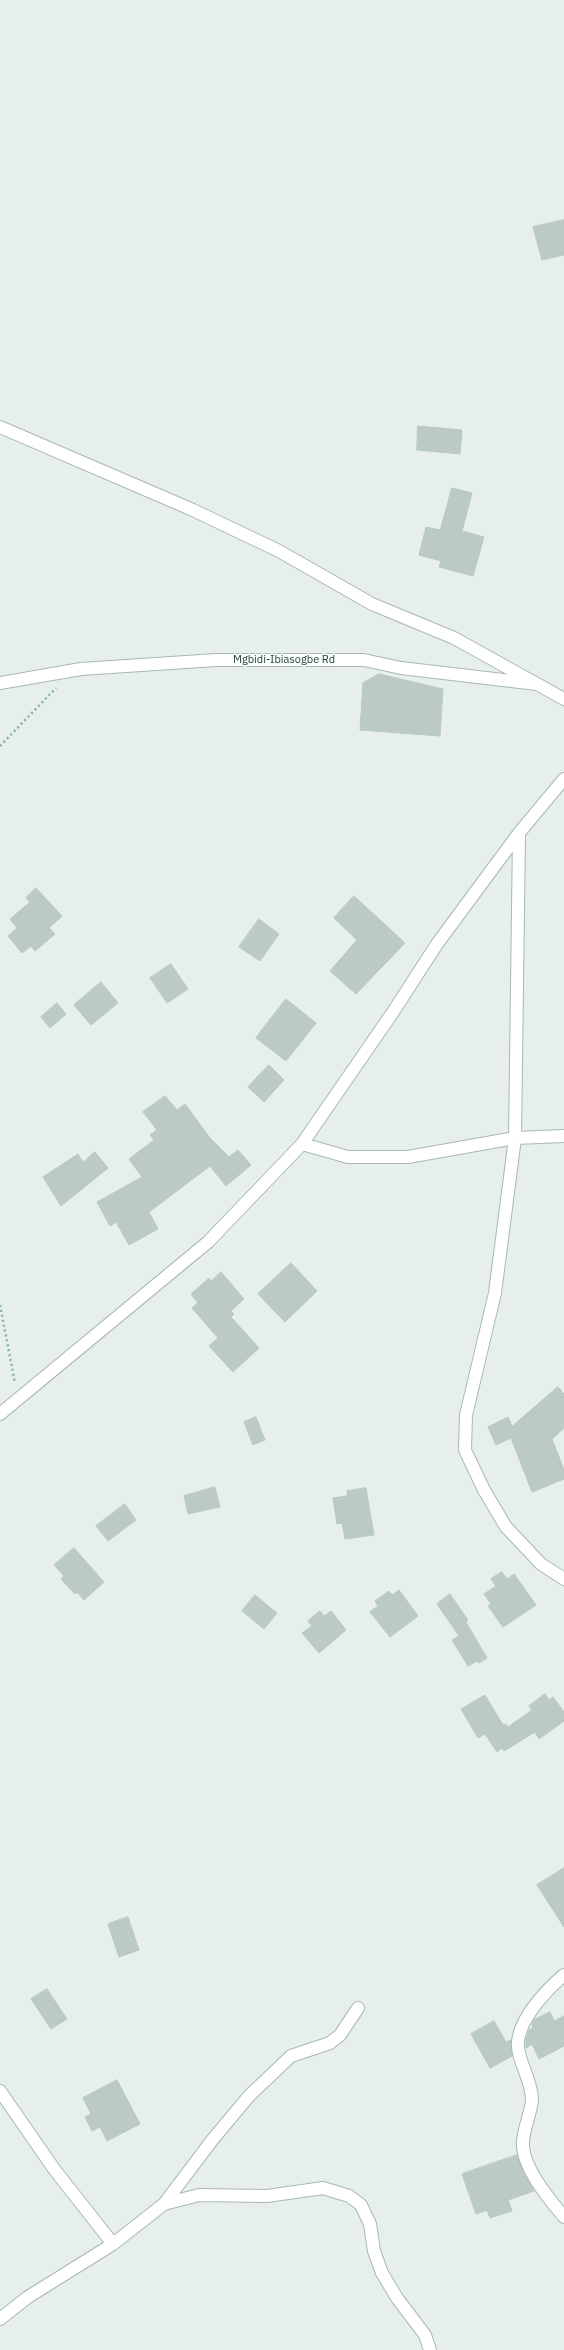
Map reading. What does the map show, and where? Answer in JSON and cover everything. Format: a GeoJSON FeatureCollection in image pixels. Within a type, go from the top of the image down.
{"type":"FeatureCollection","features":[{"type":"Feature","properties":{"kind":"street"},"geometry":{"type":"LineString","coordinates":[[0,427],[200,513],[279,551],[372,604],[454,638],[537,684]]}},
{"type":"Feature","properties":{"kind":"street","name":"Mgbidi-Ibiasogbe Rd"},"geometry":{"type":"LineString","coordinates":[[0,683],[73,670],[216,660],[364,660],[401,668],[537,684],[564,699]]}},
{"type":"Feature","properties":{"kind":"street"},"geometry":{"type":"LineString","coordinates":[[0,1414],[208,1242],[302,1144],[393,1012],[437,944],[519,833],[564,779]]}},
{"type":"Feature","properties":{"kind":"street"},"geometry":{"type":"LineString","coordinates":[[519,833],[515,1138],[495,1293],[466,1416],[465,1450],[484,1490],[506,1528],[541,1564],[564,1579]]}},
{"type":"Feature","properties":{"kind":"street"},"geometry":{"type":"LineString","coordinates":[[302,1144],[348,1157],[408,1157],[515,1138],[564,1136]]}},
{"type":"Feature","properties":{"kind":"street"},"geometry":{"type":"LineString","coordinates":[[564,1975],[530,2010],[521,2031],[518,2047],[530,2083],[532,2101],[523,2143],[528,2161],[542,2190],[564,2217]]}},
{"type":"Feature","properties":{"kind":"street"},"geometry":{"type":"LineString","coordinates":[[0,2319],[28,2297],[113,2244],[164,2204],[213,2139],[249,2096],[291,2056],[330,2043],[340,2035],[358,2008]]}},
{"type":"Feature","properties":{"kind":"street"},"geometry":{"type":"LineString","coordinates":[[0,2091],[54,2169],[113,2244]]}},
{"type":"Feature","properties":{"kind":"street"},"geometry":{"type":"LineString","coordinates":[[164,2204],[199,2195],[267,2196],[323,2188],[349,2196],[361,2205],[370,2224],[374,2251],[382,2273],[397,2298],[425,2336],[430,2350]]}},
{"type":"Feature","properties":{"kind":"path"},"geometry":{"type":"LineString","coordinates":[[0,746],[73,670]]}},
{"type":"Feature","properties":{"kind":"path"},"geometry":{"type":"LineString","coordinates":[[0,1305],[12,1378],[22,1396]]}},
{"type":"Feature","properties":{"kind":"building"},"geometry":{"type":"Polygon","coordinates":[[[564,220],[564,255],[542,260],[533,227],[564,220]]]}},
{"type":"Feature","properties":{"kind":"building"},"geometry":{"type":"Polygon","coordinates":[[[418,426],[462,430],[460,454],[417,450],[418,426]]]}},
{"type":"Feature","properties":{"kind":"building"},"geometry":{"type":"Polygon","coordinates":[[[452,488],[472,493],[462,531],[484,537],[473,576],[439,567],[441,561],[419,555],[426,527],[440,530],[452,488]]]}},
{"type":"Feature","properties":{"kind":"building"},"geometry":{"type":"Polygon","coordinates":[[[379,674],[443,689],[440,736],[360,730],[363,683],[379,674]]]}},
{"type":"Feature","properties":{"kind":"building"},"geometry":{"type":"Polygon","coordinates":[[[36,888],[62,916],[49,928],[55,934],[35,951],[31,946],[22,953],[8,936],[17,928],[10,919],[30,902],[26,898],[36,888]]]}},
{"type":"Feature","properties":{"kind":"building"},"geometry":{"type":"Polygon","coordinates":[[[354,896],[405,943],[356,994],[330,971],[357,940],[334,918],[354,896]]]}},
{"type":"Feature","properties":{"kind":"building"},"geometry":{"type":"Polygon","coordinates":[[[259,919],[279,934],[260,961],[239,947],[259,919]]]}},
{"type":"Feature","properties":{"kind":"building"},"geometry":{"type":"Polygon","coordinates":[[[171,964],[188,989],[167,1003],[150,978],[171,964]]]}},
{"type":"Feature","properties":{"kind":"building"},"geometry":{"type":"Polygon","coordinates":[[[101,982],[118,1003],[91,1025],[74,1005],[101,982]]]}},
{"type":"Feature","properties":{"kind":"building"},"geometry":{"type":"Polygon","coordinates":[[[286,999],[316,1023],[286,1061],[256,1038],[286,999]]]}},
{"type":"Feature","properties":{"kind":"building"},"geometry":{"type":"Polygon","coordinates":[[[57,1003],[66,1014],[50,1028],[41,1017],[57,1003]]]}},
{"type":"Feature","properties":{"kind":"building"},"geometry":{"type":"Polygon","coordinates":[[[269,1065],[284,1080],[264,1102],[248,1087],[269,1065]]]}},
{"type":"Feature","properties":{"kind":"building"},"geometry":{"type":"Polygon","coordinates":[[[165,1096],[177,1110],[185,1104],[210,1138],[229,1157],[238,1150],[251,1165],[226,1186],[210,1166],[149,1212],[158,1229],[129,1245],[116,1222],[110,1226],[97,1202],[142,1177],[129,1159],[154,1140],[150,1135],[157,1130],[143,1112],[165,1096]]]}},
{"type":"Feature","properties":{"kind":"building"},"geometry":{"type":"Polygon","coordinates":[[[95,1152],[108,1168],[61,1206],[43,1177],[78,1154],[83,1162],[95,1152]]]}},
{"type":"Feature","properties":{"kind":"building"},"geometry":{"type":"Polygon","coordinates":[[[291,1263],[317,1291],[285,1322],[258,1294],[291,1263]]]}},
{"type":"Feature","properties":{"kind":"building"},"geometry":{"type":"Polygon","coordinates":[[[221,1272],[244,1299],[231,1311],[234,1314],[231,1317],[259,1348],[233,1372],[209,1346],[218,1338],[192,1308],[198,1303],[191,1294],[209,1278],[211,1281],[221,1272]]]}},
{"type":"Feature","properties":{"kind":"building"},"geometry":{"type":"Polygon","coordinates":[[[558,1387],[564,1394],[564,1428],[552,1439],[564,1470],[564,1479],[532,1492],[511,1438],[496,1445],[488,1427],[508,1417],[512,1426],[558,1387]]]}},
{"type":"Feature","properties":{"kind":"building"},"geometry":{"type":"Polygon","coordinates":[[[256,1417],[265,1440],[253,1445],[244,1422],[256,1417]]]}},
{"type":"Feature","properties":{"kind":"building"},"geometry":{"type":"Polygon","coordinates":[[[215,1487],[220,1507],[188,1514],[184,1496],[215,1487]]]}},
{"type":"Feature","properties":{"kind":"building"},"geometry":{"type":"Polygon","coordinates":[[[366,1488],[374,1535],[345,1539],[342,1523],[337,1524],[333,1498],[347,1496],[347,1491],[366,1488]]]}},
{"type":"Feature","properties":{"kind":"building"},"geometry":{"type":"Polygon","coordinates":[[[125,1504],[136,1520],[108,1541],[96,1526],[125,1504]]]}},
{"type":"Feature","properties":{"kind":"building"},"geometry":{"type":"Polygon","coordinates":[[[74,1548],[104,1582],[84,1600],[77,1592],[75,1594],[61,1579],[64,1576],[54,1565],[74,1548]]]}},
{"type":"Feature","properties":{"kind":"building"},"geometry":{"type":"Polygon","coordinates":[[[502,1572],[507,1579],[514,1574],[536,1605],[503,1627],[488,1606],[491,1604],[484,1594],[496,1586],[491,1579],[502,1572]]]}},
{"type":"Feature","properties":{"kind":"building"},"geometry":{"type":"Polygon","coordinates":[[[399,1590],[418,1616],[390,1637],[370,1612],[378,1606],[375,1601],[389,1591],[392,1595],[399,1590]]]}},
{"type":"Feature","properties":{"kind":"building"},"geometry":{"type":"Polygon","coordinates":[[[450,1594],[468,1620],[466,1622],[487,1658],[479,1663],[477,1661],[468,1666],[452,1640],[459,1636],[437,1604],[450,1594]]]}},
{"type":"Feature","properties":{"kind":"building"},"geometry":{"type":"Polygon","coordinates":[[[255,1595],[277,1613],[264,1629],[242,1611],[255,1595]]]}},
{"type":"Feature","properties":{"kind":"building"},"geometry":{"type":"Polygon","coordinates":[[[320,1611],[324,1616],[331,1611],[346,1630],[319,1653],[302,1633],[312,1626],[308,1621],[320,1611]]]}},
{"type":"Feature","properties":{"kind":"building"},"geometry":{"type":"Polygon","coordinates":[[[545,1694],[549,1700],[553,1697],[564,1712],[564,1721],[539,1739],[535,1732],[504,1751],[502,1748],[497,1752],[485,1734],[478,1738],[461,1709],[485,1695],[503,1725],[506,1724],[508,1727],[532,1710],[529,1706],[545,1694]]]}},
{"type":"Feature","properties":{"kind":"building"},"geometry":{"type":"Polygon","coordinates":[[[564,1868],[564,1927],[537,1885],[564,1868]]]}},
{"type":"Feature","properties":{"kind":"building"},"geometry":{"type":"Polygon","coordinates":[[[128,1917],[139,1950],[119,1957],[108,1924],[128,1917]]]}},
{"type":"Feature","properties":{"kind":"building"},"geometry":{"type":"Polygon","coordinates":[[[47,1989],[67,2019],[51,2029],[31,1999],[47,1989]]]}},
{"type":"Feature","properties":{"kind":"building"},"geometry":{"type":"Polygon","coordinates":[[[550,2012],[554,2021],[564,2016],[564,2046],[539,2059],[532,2044],[526,2048],[526,2039],[529,2030],[533,2028],[532,2025],[534,2020],[550,2012]]]}},
{"type":"Feature","properties":{"kind":"building"},"geometry":{"type":"Polygon","coordinates":[[[494,2021],[506,2042],[511,2040],[512,2056],[490,2068],[471,2034],[494,2021]]]}},
{"type":"Feature","properties":{"kind":"building"},"geometry":{"type":"Polygon","coordinates":[[[117,2080],[140,2124],[107,2141],[100,2127],[92,2131],[85,2117],[91,2114],[83,2098],[117,2080]]]}},
{"type":"Feature","properties":{"kind":"building"},"geometry":{"type":"Polygon","coordinates":[[[517,2155],[524,2174],[534,2191],[508,2200],[512,2211],[490,2218],[487,2210],[476,2214],[462,2174],[517,2155]]]}}]}
